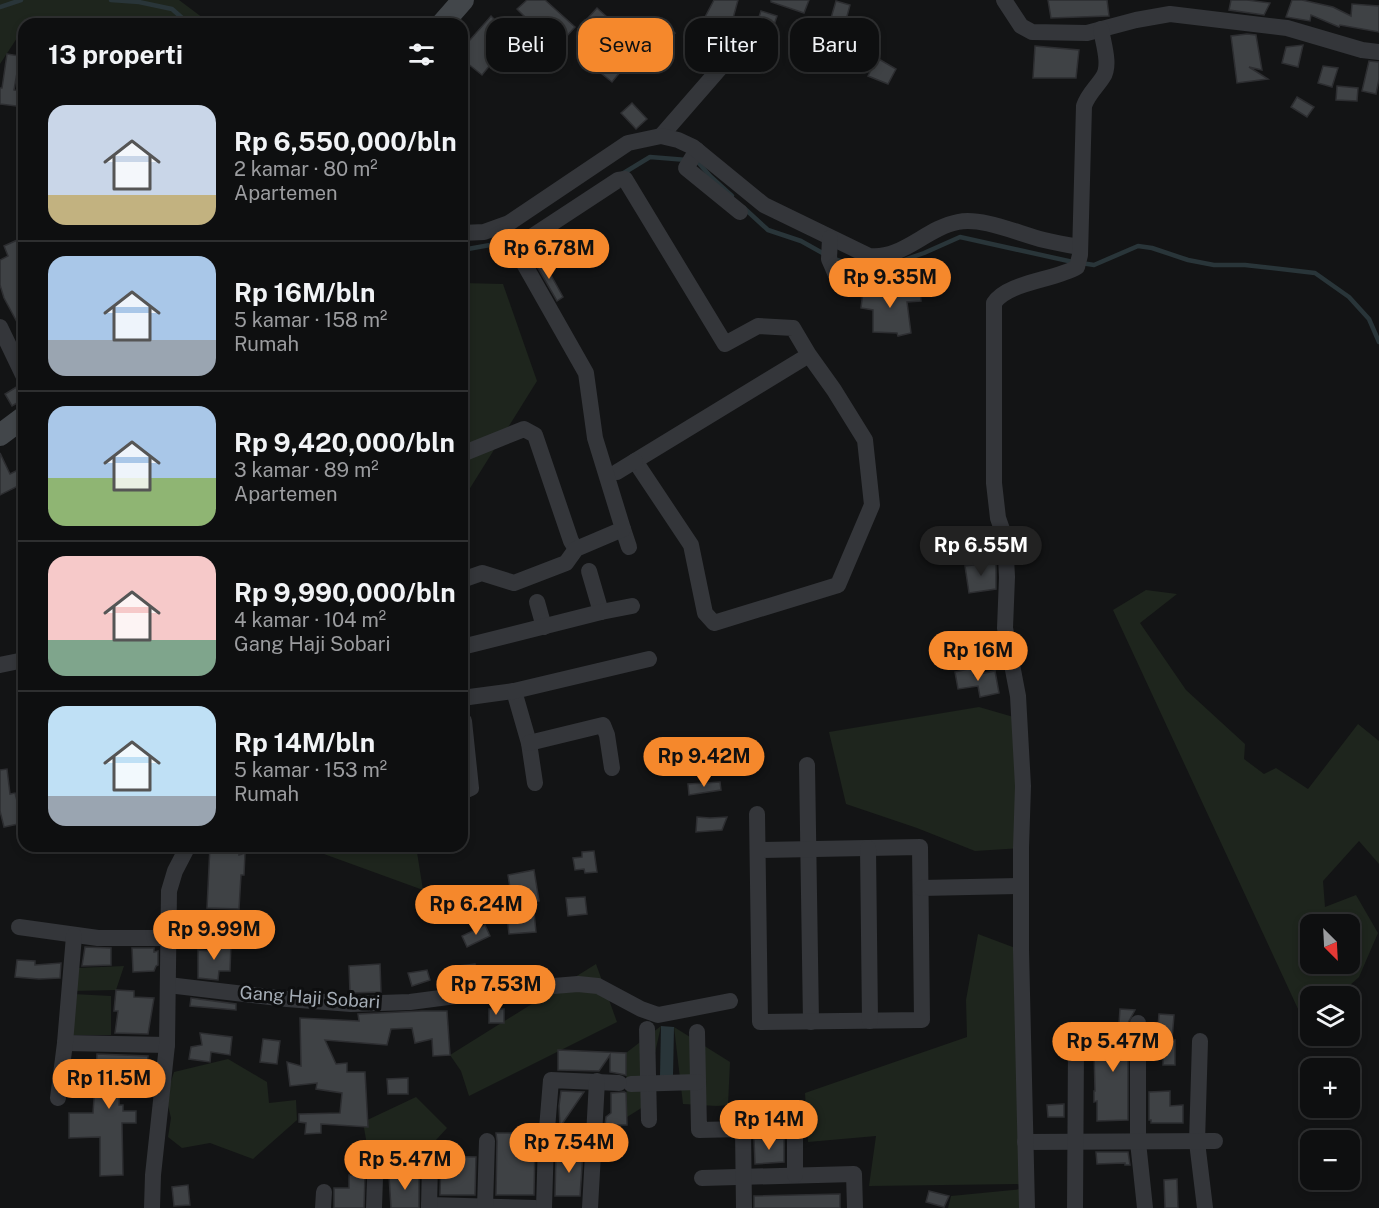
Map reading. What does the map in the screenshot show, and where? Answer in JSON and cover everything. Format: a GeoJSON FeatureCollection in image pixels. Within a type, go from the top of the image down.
{"type":"FeatureCollection","features":[{"type":"Feature","properties":{"kind":"main road"},"geometry":{"type":"LineString","coordinates":[[448,18],[464,0]]}},
{"type":"Feature","properties":{"kind":"main road"},"geometry":{"type":"LineString","coordinates":[[0,435],[18,422]]}},
{"type":"Feature","properties":{"kind":"street"},"geometry":{"type":"LineString","coordinates":[[1005,0],[1021,26],[1032,32],[1087,33],[1170,14],[1287,28],[1362,50],[1379,52]]}},
{"type":"Feature","properties":{"kind":"street"},"geometry":{"type":"LineString","coordinates":[[1027,1208],[1021,886],[1023,786],[1018,696],[1005,628],[1007,577],[1005,538],[998,518],[994,483],[994,303],[999,297],[1019,286],[1066,274],[1079,256],[1084,106],[1087,98],[1104,75],[1107,64],[1101,29]]}},
{"type":"Feature","properties":{"kind":"street"},"geometry":{"type":"LineString","coordinates":[[661,136],[717,72]]}},
{"type":"Feature","properties":{"kind":"street"},"geometry":{"type":"LineString","coordinates":[[468,233],[502,229],[627,143],[661,136],[678,140],[692,157],[830,248],[868,256],[892,255],[931,231],[959,221],[985,223],[1044,240],[1079,256]]}},
{"type":"Feature","properties":{"kind":"street"},"geometry":{"type":"LineString","coordinates":[[692,157],[686,168],[740,212]]}},
{"type":"Feature","properties":{"kind":"street"},"geometry":{"type":"LineString","coordinates":[[516,247],[618,180],[625,178],[725,344],[758,326],[793,328],[864,440],[872,505],[838,585],[714,622],[705,613],[691,545],[635,461]]}},
{"type":"Feature","properties":{"kind":"street"},"geometry":{"type":"LineString","coordinates":[[502,229],[516,247],[586,373],[594,438],[629,546]]}},
{"type":"Feature","properties":{"kind":"street"},"geometry":{"type":"LineString","coordinates":[[830,248],[839,282]]}},
{"type":"Feature","properties":{"kind":"street"},"geometry":{"type":"LineString","coordinates":[[0,327],[18,364]]}},
{"type":"Feature","properties":{"kind":"street"},"geometry":{"type":"LineString","coordinates":[[617,472],[809,355]]}},
{"type":"Feature","properties":{"kind":"street"},"geometry":{"type":"LineString","coordinates":[[468,452],[524,429],[536,435],[571,542],[576,549]]}},
{"type":"Feature","properties":{"kind":"street"},"geometry":{"type":"LineString","coordinates":[[468,578],[482,573],[514,583],[566,563],[576,549],[623,529]]}},
{"type":"Feature","properties":{"kind":"street"},"geometry":{"type":"LineString","coordinates":[[588,570],[602,612]]}},
{"type":"Feature","properties":{"kind":"street"},"geometry":{"type":"LineString","coordinates":[[537,602],[544,627]]}},
{"type":"Feature","properties":{"kind":"street"},"geometry":{"type":"LineString","coordinates":[[468,646],[632,606]]}},
{"type":"Feature","properties":{"kind":"street"},"geometry":{"type":"LineString","coordinates":[[468,707],[514,692],[649,658]]}},
{"type":"Feature","properties":{"kind":"street"},"geometry":{"type":"LineString","coordinates":[[0,665],[18,661]]}},
{"type":"Feature","properties":{"kind":"street"},"geometry":{"type":"LineString","coordinates":[[514,692],[529,743],[535,783]]}},
{"type":"Feature","properties":{"kind":"street"},"geometry":{"type":"LineString","coordinates":[[529,743],[603,725],[608,735],[612,768]]}},
{"type":"Feature","properties":{"kind":"street"},"geometry":{"type":"LineString","coordinates":[[468,758],[471,788],[468,789]]}},
{"type":"Feature","properties":{"kind":"street"},"geometry":{"type":"LineString","coordinates":[[807,765],[811,1022]]}},
{"type":"Feature","properties":{"kind":"street"},"geometry":{"type":"LineString","coordinates":[[757,814],[760,1022],[922,1020],[920,848],[758,850]]}},
{"type":"Feature","properties":{"kind":"street"},"geometry":{"type":"LineString","coordinates":[[868,848],[870,1021]]}},
{"type":"Feature","properties":{"kind":"street"},"geometry":{"type":"LineString","coordinates":[[152,1208],[153,1174],[167,1045],[169,891],[175,871],[185,852]]}},
{"type":"Feature","properties":{"kind":"street"},"geometry":{"type":"LineString","coordinates":[[921,888],[1021,886]]}},
{"type":"Feature","properties":{"kind":"street"},"geometry":{"type":"LineString","coordinates":[[19,927],[74,936],[169,938]]}},
{"type":"Feature","properties":{"kind":"street"},"geometry":{"type":"LineString","coordinates":[[58,1098],[74,936]]}},
{"type":"Feature","properties":{"kind":"street","name":"Gang Haji Sobari"},"geometry":{"type":"LineString","coordinates":[[168,985],[351,1004],[410,1002],[494,991],[578,984],[598,986],[641,1009],[658,1015],[730,1001]]}},
{"type":"Feature","properties":{"kind":"street"},"geometry":{"type":"LineString","coordinates":[[1138,1023],[1138,1142],[1145,1208]]}},
{"type":"Feature","properties":{"kind":"street"},"geometry":{"type":"LineString","coordinates":[[647,1029],[649,1120]]}},
{"type":"Feature","properties":{"kind":"street"},"geometry":{"type":"LineString","coordinates":[[698,1032],[699,1130],[795,1128],[795,1176]]}},
{"type":"Feature","properties":{"kind":"street"},"geometry":{"type":"LineString","coordinates":[[1200,1041],[1197,1142],[1205,1208]]}},
{"type":"Feature","properties":{"kind":"street"},"geometry":{"type":"LineString","coordinates":[[65,1043],[167,1045]]}},
{"type":"Feature","properties":{"kind":"street"},"geometry":{"type":"LineString","coordinates":[[1075,1208],[1076,1046]]}},
{"type":"Feature","properties":{"kind":"street"},"geometry":{"type":"LineString","coordinates":[[544,1208],[551,1080],[625,1083],[698,1082]]}},
{"type":"Feature","properties":{"kind":"street"},"geometry":{"type":"LineString","coordinates":[[590,1208],[597,1082]]}},
{"type":"Feature","properties":{"kind":"street"},"geometry":{"type":"LineString","coordinates":[[743,1129],[744,1208]]}},
{"type":"Feature","properties":{"kind":"street"},"geometry":{"type":"LineString","coordinates":[[485,1206],[487,1141]]}},
{"type":"Feature","properties":{"kind":"street"},"geometry":{"type":"LineString","coordinates":[[546,1141],[594,1141]]}},
{"type":"Feature","properties":{"kind":"street"},"geometry":{"type":"LineString","coordinates":[[1025,1142],[1215,1142]]}},
{"type":"Feature","properties":{"kind":"street"},"geometry":{"type":"LineString","coordinates":[[430,1164],[429,1207],[535,1208]]}},
{"type":"Feature","properties":{"kind":"street"},"geometry":{"type":"LineString","coordinates":[[702,1178],[854,1174],[855,1208]]}},
{"type":"Feature","properties":{"kind":"street"},"geometry":{"type":"LineString","coordinates":[[374,1208],[375,1178]]}},
{"type":"Feature","properties":{"kind":"shaded area"},"geometry":{"type":"Polygon","coordinates":[[[0,0],[179,0],[203,18],[18,18],[18,38],[0,64],[0,0]]]}},
{"type":"Feature","properties":{"kind":"shaded area"},"geometry":{"type":"Polygon","coordinates":[[[468,283],[503,284],[537,381],[468,491],[468,283]]]}},
{"type":"Feature","properties":{"kind":"shaded area"},"geometry":{"type":"Polygon","coordinates":[[[1146,590],[1177,594],[1140,623],[1186,690],[1245,744],[1244,759],[1264,774],[1276,768],[1308,789],[1358,724],[1379,741],[1379,864],[1359,841],[1323,881],[1325,907],[1356,895],[1378,933],[1359,977],[1349,986],[1300,986],[1300,1013],[1113,610],[1146,590]]]}},
{"type":"Feature","properties":{"kind":"shaded area"},"geometry":{"type":"Polygon","coordinates":[[[979,707],[1017,718],[1021,848],[975,851],[846,804],[829,732],[979,707]]]}},
{"type":"Feature","properties":{"kind":"shaded area"},"geometry":{"type":"Polygon","coordinates":[[[318,852],[417,852],[423,890],[318,852]]]}},
{"type":"Feature","properties":{"kind":"shaded area"},"geometry":{"type":"Polygon","coordinates":[[[978,934],[1021,950],[1026,1184],[869,1186],[876,1136],[808,1142],[805,1093],[967,1037],[966,1000],[978,934]]]}},
{"type":"Feature","properties":{"kind":"shaded area"},"geometry":{"type":"Polygon","coordinates":[[[596,964],[617,1022],[469,1096],[461,1071],[450,1055],[596,964]]]}},
{"type":"Feature","properties":{"kind":"shaded area"},"geometry":{"type":"Polygon","coordinates":[[[124,966],[116,990],[72,991],[77,968],[124,966]]]}},
{"type":"Feature","properties":{"kind":"shaded area"},"geometry":{"type":"Polygon","coordinates":[[[73,994],[111,996],[111,1035],[73,1035],[73,994]]]}},
{"type":"Feature","properties":{"kind":"shaded area"},"geometry":{"type":"Polygon","coordinates":[[[661,1026],[643,1107],[627,1117],[626,1053],[661,1026]]]}},
{"type":"Feature","properties":{"kind":"shaded area"},"geometry":{"type":"Polygon","coordinates":[[[661,1026],[674,1027],[673,1076],[660,1076],[661,1026]]]}},
{"type":"Feature","properties":{"kind":"shaded area"},"geometry":{"type":"Polygon","coordinates":[[[674,1027],[730,1062],[728,1105],[683,1104],[674,1027]]]}},
{"type":"Feature","properties":{"kind":"shaded area"},"geometry":{"type":"Polygon","coordinates":[[[228,1059],[267,1082],[269,1103],[296,1100],[297,1120],[253,1159],[210,1143],[182,1148],[168,1137],[171,1118],[166,1097],[174,1072],[228,1059]]]}},
{"type":"Feature","properties":{"kind":"shaded area"},"geometry":{"type":"Polygon","coordinates":[[[416,1097],[447,1128],[424,1153],[368,1151],[363,1122],[416,1097]]]}},
{"type":"Feature","properties":{"kind":"shaded area"},"geometry":{"type":"Polygon","coordinates":[[[1022,1189],[1022,1208],[948,1208],[951,1196],[1022,1189]]]}},
{"type":"Feature","properties":{"kind":"building"},"geometry":{"type":"Polygon","coordinates":[[[527,0],[545,0],[565,18],[526,18],[517,9],[527,0]]]}},
{"type":"Feature","properties":{"kind":"building"},"geometry":{"type":"Polygon","coordinates":[[[714,0],[738,0],[733,18],[705,18],[714,0]]]}},
{"type":"Feature","properties":{"kind":"building"},"geometry":{"type":"Polygon","coordinates":[[[771,0],[809,0],[804,13],[771,2],[771,0]]]}},
{"type":"Feature","properties":{"kind":"building"},"geometry":{"type":"Polygon","coordinates":[[[1048,0],[1107,0],[1109,16],[1051,18],[1048,0]]]}},
{"type":"Feature","properties":{"kind":"building"},"geometry":{"type":"Polygon","coordinates":[[[1231,0],[1270,3],[1264,15],[1229,10],[1231,0]]]}},
{"type":"Feature","properties":{"kind":"building"},"geometry":{"type":"Polygon","coordinates":[[[1292,0],[1333,7],[1351,16],[1352,4],[1379,6],[1379,32],[1340,25],[1339,27],[1311,15],[1310,21],[1286,17],[1292,0]]]}},
{"type":"Feature","properties":{"kind":"building"},"geometry":{"type":"Polygon","coordinates":[[[836,1],[850,5],[847,18],[831,18],[836,1]]]}},
{"type":"Feature","properties":{"kind":"building"},"geometry":{"type":"Polygon","coordinates":[[[597,8],[607,17],[606,18],[588,18],[597,8]]]}},
{"type":"Feature","properties":{"kind":"building"},"geometry":{"type":"Polygon","coordinates":[[[761,11],[777,16],[776,18],[759,18],[761,11]]]}},
{"type":"Feature","properties":{"kind":"building"},"geometry":{"type":"Polygon","coordinates":[[[566,19],[575,27],[566,37],[566,19]]]}},
{"type":"Feature","properties":{"kind":"building"},"geometry":{"type":"Polygon","coordinates":[[[486,22],[486,70],[482,75],[468,64],[468,42],[486,22]]]}},
{"type":"Feature","properties":{"kind":"building"},"geometry":{"type":"Polygon","coordinates":[[[1256,35],[1262,70],[1249,67],[1268,79],[1237,83],[1231,36],[1256,35]]]}},
{"type":"Feature","properties":{"kind":"building"},"geometry":{"type":"Polygon","coordinates":[[[1303,45],[1298,67],[1282,63],[1286,47],[1303,45]]]}},
{"type":"Feature","properties":{"kind":"building"},"geometry":{"type":"Polygon","coordinates":[[[1035,46],[1079,50],[1076,78],[1033,78],[1035,46]]]}},
{"type":"Feature","properties":{"kind":"building"},"geometry":{"type":"Polygon","coordinates":[[[7,54],[18,56],[14,90],[18,91],[18,106],[0,104],[0,88],[2,88],[7,54]]]}},
{"type":"Feature","properties":{"kind":"building"},"geometry":{"type":"Polygon","coordinates":[[[879,59],[896,69],[888,84],[868,76],[870,72],[879,72],[879,59]]]}},
{"type":"Feature","properties":{"kind":"building"},"geometry":{"type":"Polygon","coordinates":[[[1369,61],[1379,62],[1376,94],[1362,91],[1369,61]]]}},
{"type":"Feature","properties":{"kind":"building"},"geometry":{"type":"Polygon","coordinates":[[[1323,66],[1338,68],[1332,87],[1318,83],[1323,66]]]}},
{"type":"Feature","properties":{"kind":"building"},"geometry":{"type":"Polygon","coordinates":[[[600,72],[620,72],[612,82],[600,72]]]}},
{"type":"Feature","properties":{"kind":"building"},"geometry":{"type":"Polygon","coordinates":[[[1337,86],[1358,88],[1357,101],[1336,100],[1337,86]]]}},
{"type":"Feature","properties":{"kind":"building"},"geometry":{"type":"Polygon","coordinates":[[[1297,97],[1314,107],[1307,117],[1291,107],[1297,97]]]}},
{"type":"Feature","properties":{"kind":"building"},"geometry":{"type":"Polygon","coordinates":[[[632,103],[647,119],[636,129],[621,113],[632,103]]]}},
{"type":"Feature","properties":{"kind":"building"},"geometry":{"type":"Polygon","coordinates":[[[18,240],[18,324],[4,298],[0,285],[0,260],[8,256],[4,246],[18,240]]]}},
{"type":"Feature","properties":{"kind":"building"},"geometry":{"type":"Polygon","coordinates":[[[542,259],[563,297],[557,301],[535,263],[542,259]]]}},
{"type":"Feature","properties":{"kind":"building"},"geometry":{"type":"Polygon","coordinates":[[[864,283],[878,284],[877,293],[920,288],[921,301],[907,302],[911,333],[898,336],[897,333],[873,332],[873,310],[861,308],[864,283]]]}},
{"type":"Feature","properties":{"kind":"building"},"geometry":{"type":"Polygon","coordinates":[[[18,386],[18,402],[12,406],[5,394],[18,386]]]}},
{"type":"Feature","properties":{"kind":"building"},"geometry":{"type":"Polygon","coordinates":[[[0,453],[10,474],[18,470],[18,486],[0,495],[0,453]]]}},
{"type":"Feature","properties":{"kind":"building"},"geometry":{"type":"Polygon","coordinates":[[[996,562],[996,589],[969,593],[965,566],[996,562]]]}},
{"type":"Feature","properties":{"kind":"building"},"geometry":{"type":"Polygon","coordinates":[[[973,668],[974,675],[995,671],[999,693],[980,697],[978,686],[958,689],[955,672],[973,668]]]}},
{"type":"Feature","properties":{"kind":"building"},"geometry":{"type":"Polygon","coordinates":[[[7,769],[10,794],[15,793],[18,804],[18,824],[4,827],[0,811],[0,770],[7,769]]]}},
{"type":"Feature","properties":{"kind":"building"},"geometry":{"type":"Polygon","coordinates":[[[720,782],[721,790],[689,795],[688,784],[720,782]]]}},
{"type":"Feature","properties":{"kind":"building"},"geometry":{"type":"Polygon","coordinates":[[[697,817],[727,817],[722,830],[696,832],[697,817]]]}},
{"type":"Feature","properties":{"kind":"building"},"geometry":{"type":"Polygon","coordinates":[[[594,851],[597,872],[585,873],[584,869],[575,870],[573,858],[582,857],[582,852],[594,851]]]}},
{"type":"Feature","properties":{"kind":"building"},"geometry":{"type":"Polygon","coordinates":[[[210,852],[239,852],[239,855],[245,853],[239,909],[207,908],[210,852]]]}},
{"type":"Feature","properties":{"kind":"building"},"geometry":{"type":"Polygon","coordinates":[[[534,870],[539,901],[533,902],[536,932],[509,934],[506,909],[495,912],[491,892],[510,888],[508,875],[534,870]]]}},
{"type":"Feature","properties":{"kind":"building"},"geometry":{"type":"Polygon","coordinates":[[[585,897],[587,914],[568,916],[566,898],[585,897]]]}},
{"type":"Feature","properties":{"kind":"building"},"geometry":{"type":"Polygon","coordinates":[[[485,925],[490,936],[467,947],[462,936],[485,925]]]}},
{"type":"Feature","properties":{"kind":"building"},"geometry":{"type":"Polygon","coordinates":[[[209,943],[231,943],[230,971],[219,971],[218,980],[198,978],[198,950],[209,951],[209,943]]]}},
{"type":"Feature","properties":{"kind":"building"},"geometry":{"type":"Polygon","coordinates":[[[85,947],[111,948],[111,965],[82,966],[85,947]]]}},
{"type":"Feature","properties":{"kind":"building"},"geometry":{"type":"Polygon","coordinates":[[[132,948],[154,948],[154,952],[158,951],[158,965],[154,971],[133,972],[132,948]]]}},
{"type":"Feature","properties":{"kind":"building"},"geometry":{"type":"Polygon","coordinates":[[[17,960],[35,961],[35,965],[61,963],[60,978],[15,977],[17,960]]]}},
{"type":"Feature","properties":{"kind":"building"},"geometry":{"type":"Polygon","coordinates":[[[380,964],[381,992],[350,993],[349,966],[380,964]]]}},
{"type":"Feature","properties":{"kind":"building"},"geometry":{"type":"Polygon","coordinates":[[[475,964],[477,983],[460,985],[459,966],[475,964]]]}},
{"type":"Feature","properties":{"kind":"building"},"geometry":{"type":"Polygon","coordinates":[[[427,970],[430,980],[412,986],[408,973],[427,970]]]}},
{"type":"Feature","properties":{"kind":"building"},"geometry":{"type":"Polygon","coordinates":[[[116,990],[134,991],[134,997],[154,998],[148,1034],[115,1033],[118,1011],[114,1011],[116,990]]]}},
{"type":"Feature","properties":{"kind":"building"},"geometry":{"type":"Polygon","coordinates":[[[191,998],[236,1004],[236,1010],[190,1006],[191,998]]]}},
{"type":"Feature","properties":{"kind":"building"},"geometry":{"type":"Polygon","coordinates":[[[489,1009],[504,1009],[504,1023],[489,1023],[489,1009]]]}},
{"type":"Feature","properties":{"kind":"building"},"geometry":{"type":"Polygon","coordinates":[[[1120,1009],[1135,1010],[1128,1023],[1128,1120],[1097,1121],[1097,1101],[1094,1102],[1094,1051],[1097,1051],[1097,1038],[1118,1038],[1120,1009]]]}},
{"type":"Feature","properties":{"kind":"building"},"geometry":{"type":"Polygon","coordinates":[[[447,1011],[450,1055],[433,1056],[432,1039],[415,1043],[412,1028],[391,1029],[387,1045],[325,1040],[336,1064],[347,1063],[347,1072],[365,1072],[368,1127],[321,1124],[321,1133],[305,1134],[306,1123],[299,1122],[299,1114],[340,1113],[342,1093],[316,1089],[317,1083],[290,1086],[287,1062],[301,1066],[300,1018],[359,1021],[358,1014],[447,1011]]]}},
{"type":"Feature","properties":{"kind":"building"},"geometry":{"type":"Polygon","coordinates":[[[1159,1014],[1174,1015],[1172,1040],[1175,1040],[1175,1065],[1163,1065],[1163,1028],[1158,1027],[1159,1014]]]}},
{"type":"Feature","properties":{"kind":"building"},"geometry":{"type":"Polygon","coordinates":[[[200,1033],[232,1037],[230,1055],[211,1052],[210,1062],[189,1059],[191,1047],[202,1045],[200,1033]]]}},
{"type":"Feature","properties":{"kind":"building"},"geometry":{"type":"Polygon","coordinates":[[[263,1039],[280,1041],[277,1064],[260,1062],[263,1039]]]}},
{"type":"Feature","properties":{"kind":"building"},"geometry":{"type":"Polygon","coordinates":[[[558,1050],[626,1053],[626,1075],[610,1072],[610,1055],[599,1071],[558,1070],[558,1050]]]}},
{"type":"Feature","properties":{"kind":"building"},"geometry":{"type":"Polygon","coordinates":[[[97,1054],[148,1056],[146,1078],[124,1076],[120,1078],[119,1105],[123,1105],[123,1111],[136,1111],[136,1123],[122,1123],[123,1175],[100,1176],[100,1137],[69,1138],[69,1113],[93,1113],[97,1054]]]}},
{"type":"Feature","properties":{"kind":"building"},"geometry":{"type":"Polygon","coordinates":[[[408,1078],[408,1094],[388,1094],[387,1079],[408,1078]]]}},
{"type":"Feature","properties":{"kind":"building"},"geometry":{"type":"Polygon","coordinates":[[[561,1091],[584,1092],[560,1127],[559,1106],[561,1091]]]}},
{"type":"Feature","properties":{"kind":"building"},"geometry":{"type":"Polygon","coordinates":[[[1170,1091],[1170,1106],[1183,1105],[1183,1123],[1151,1123],[1149,1120],[1149,1092],[1170,1091]]]}},
{"type":"Feature","properties":{"kind":"building"},"geometry":{"type":"Polygon","coordinates":[[[611,1093],[626,1093],[627,1125],[605,1125],[606,1117],[611,1113],[611,1093]]]}},
{"type":"Feature","properties":{"kind":"building"},"geometry":{"type":"Polygon","coordinates":[[[1064,1104],[1064,1117],[1048,1117],[1047,1105],[1064,1104]]]}},
{"type":"Feature","properties":{"kind":"building"},"geometry":{"type":"Polygon","coordinates":[[[496,1133],[532,1133],[532,1144],[535,1144],[534,1195],[496,1195],[496,1133]]]}},
{"type":"Feature","properties":{"kind":"building"},"geometry":{"type":"Polygon","coordinates":[[[754,1139],[784,1139],[784,1162],[755,1164],[754,1139]]]}},
{"type":"Feature","properties":{"kind":"building"},"geometry":{"type":"Polygon","coordinates":[[[556,1152],[583,1152],[580,1196],[555,1196],[556,1152]]]}},
{"type":"Feature","properties":{"kind":"building"},"geometry":{"type":"Polygon","coordinates":[[[1096,1152],[1128,1152],[1130,1165],[1125,1165],[1125,1163],[1097,1164],[1096,1152]]]}},
{"type":"Feature","properties":{"kind":"building"},"geometry":{"type":"Polygon","coordinates":[[[441,1156],[476,1157],[475,1195],[440,1195],[441,1156]]]}},
{"type":"Feature","properties":{"kind":"building"},"geometry":{"type":"Polygon","coordinates":[[[419,1174],[419,1208],[391,1208],[389,1176],[419,1174]]]}},
{"type":"Feature","properties":{"kind":"building"},"geometry":{"type":"Polygon","coordinates":[[[349,1175],[365,1175],[364,1208],[334,1208],[334,1188],[349,1188],[349,1175]]]}},
{"type":"Feature","properties":{"kind":"building"},"geometry":{"type":"Polygon","coordinates":[[[1177,1179],[1178,1208],[1165,1208],[1164,1180],[1177,1179]]]}},
{"type":"Feature","properties":{"kind":"building"},"geometry":{"type":"Polygon","coordinates":[[[188,1185],[190,1205],[174,1206],[172,1187],[188,1185]]]}},
{"type":"Feature","properties":{"kind":"building"},"geometry":{"type":"Polygon","coordinates":[[[929,1191],[949,1196],[944,1207],[926,1202],[929,1191]]]}},
{"type":"Feature","properties":{"kind":"building"},"geometry":{"type":"Polygon","coordinates":[[[840,1194],[840,1208],[754,1208],[754,1196],[840,1194]]]}},
{"type":"Feature","properties":{"kind":"waterway"},"geometry":{"type":"LineString","coordinates":[[0,7],[21,0]]}},
{"type":"Feature","properties":{"kind":"waterway"},"geometry":{"type":"LineString","coordinates":[[111,0],[139,2],[172,9],[182,18]]}},
{"type":"Feature","properties":{"kind":"waterway"},"geometry":{"type":"LineString","coordinates":[[622,174],[650,157],[687,160]]}},
{"type":"Feature","properties":{"kind":"waterway"},"geometry":{"type":"LineString","coordinates":[[698,162],[732,196]]}},
{"type":"Feature","properties":{"kind":"waterway"},"geometry":{"type":"LineString","coordinates":[[744,208],[768,230],[801,241],[826,255]]}},
{"type":"Feature","properties":{"kind":"waterway"},"geometry":{"type":"LineString","coordinates":[[834,259],[876,270],[960,237],[1073,262]]}},
{"type":"Feature","properties":{"kind":"waterway"},"geometry":{"type":"LineString","coordinates":[[468,249],[507,242]]}},
{"type":"Feature","properties":{"kind":"waterway"},"geometry":{"type":"LineString","coordinates":[[1081,263],[1094,265],[1138,246],[1214,265],[1245,265],[1315,273],[1349,297],[1369,319],[1379,342]]}}]}
